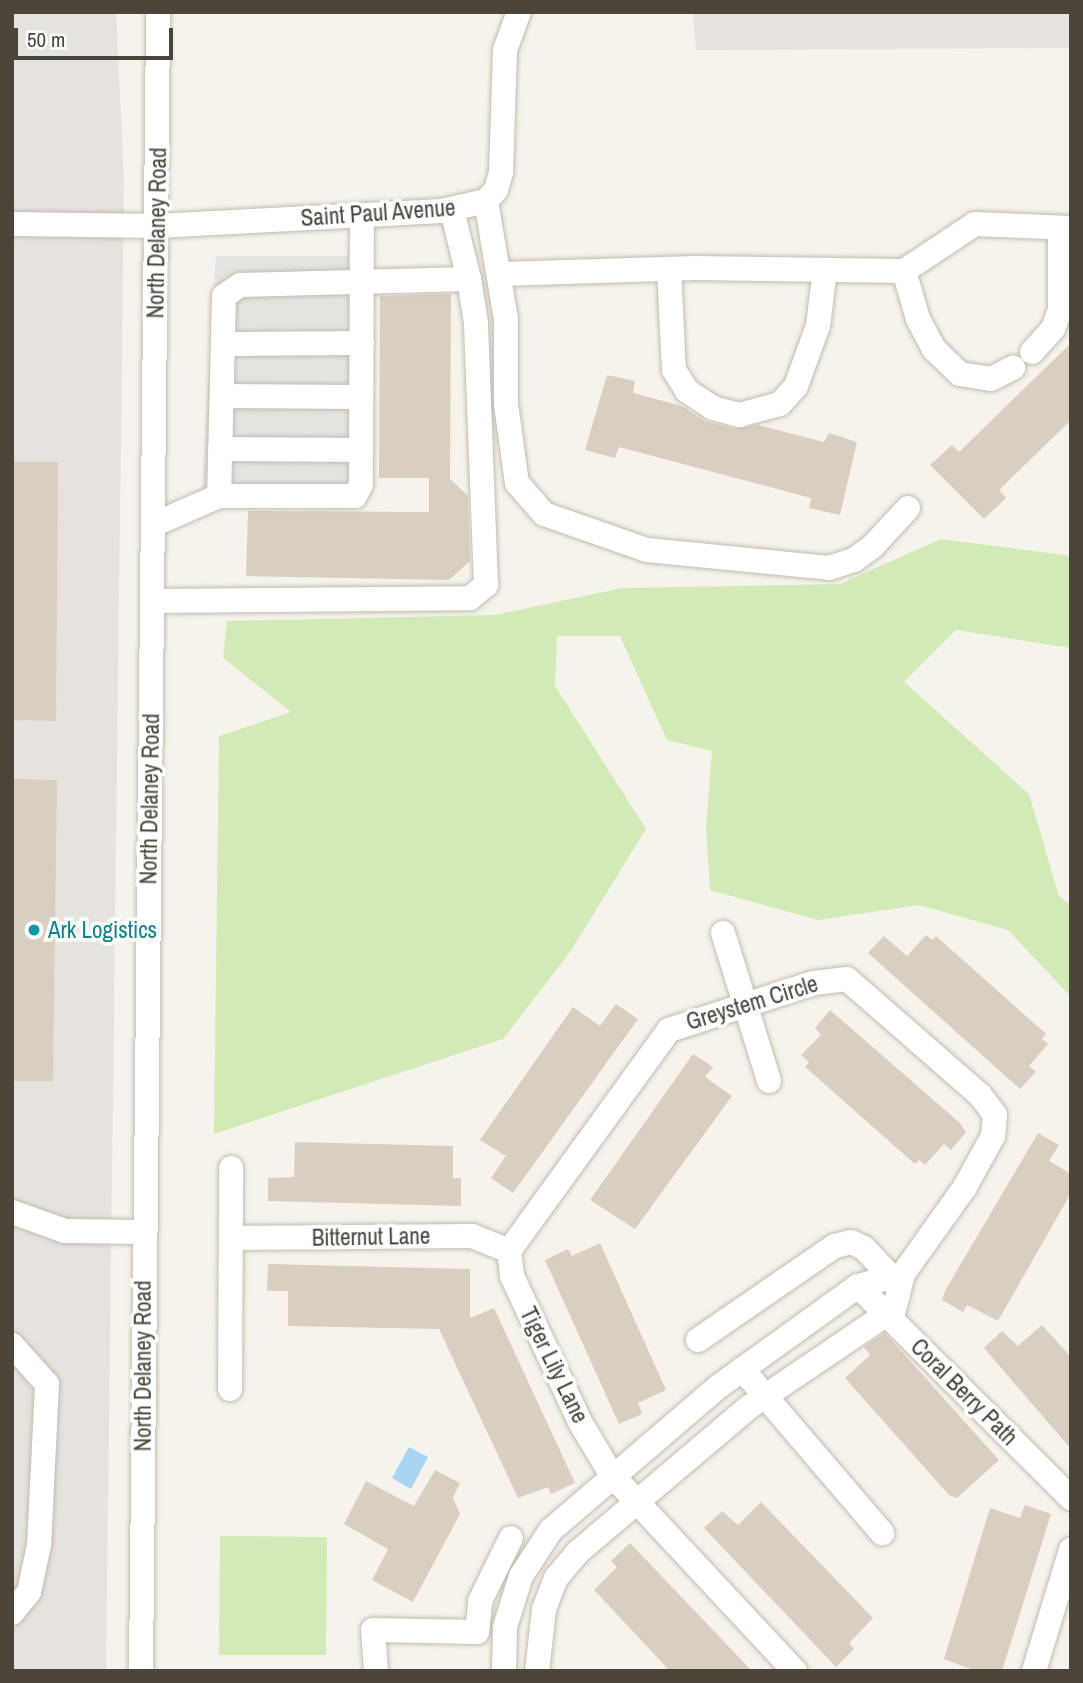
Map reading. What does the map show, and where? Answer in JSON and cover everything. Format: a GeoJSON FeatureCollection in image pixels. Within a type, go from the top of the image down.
{"type":"FeatureCollection","features":[{"type":"Feature","properties":{"kind":"street","name":"North Delaney Road"},"geometry":{"type":"LineString","coordinates":[[141,1671],[158,12]]}},
{"type":"Feature","properties":{"kind":"street","name":"Saint Paul Avenue"},"geometry":{"type":"LineString","coordinates":[[12,224],[157,226],[452,209],[486,201],[496,190],[501,172],[505,50],[519,12]]}},
{"type":"Feature","properties":{"kind":"street"},"geometry":{"type":"LineString","coordinates":[[486,201],[501,274],[511,453],[517,483],[544,514],[648,550],[829,568],[854,561],[872,547],[908,508]]}},
{"type":"Feature","properties":{"kind":"street"},"geometry":{"type":"LineString","coordinates":[[152,601],[470,598],[486,585],[476,323],[469,278],[452,209]]}},
{"type":"Feature","properties":{"kind":"street"},"geometry":{"type":"LineString","coordinates":[[153,525],[219,496],[355,496],[361,484],[362,215]]}},
{"type":"Feature","properties":{"kind":"street"},"geometry":{"type":"LineString","coordinates":[[501,274],[669,269],[904,271],[975,224],[1065,228],[1060,310],[1053,329],[1022,360],[991,379],[960,374],[934,349],[918,319],[904,271]]}},
{"type":"Feature","properties":{"kind":"street"},"geometry":{"type":"LineString","coordinates":[[669,269],[674,370],[687,391],[713,408],[739,415],[780,404],[796,386],[818,326],[825,270]]}},
{"type":"Feature","properties":{"kind":"street"},"geometry":{"type":"LineString","coordinates":[[219,496],[224,296],[240,285],[469,278]]}},
{"type":"Feature","properties":{"kind":"street"},"geometry":{"type":"LineString","coordinates":[[223,344],[362,343]]}},
{"type":"Feature","properties":{"kind":"street"},"geometry":{"type":"LineString","coordinates":[[222,396],[361,397]]}},
{"type":"Feature","properties":{"kind":"street"},"geometry":{"type":"LineString","coordinates":[[220,449],[361,450]]}},
{"type":"Feature","properties":{"kind":"street"},"geometry":{"type":"LineString","coordinates":[[723,933],[769,1081]]}},
{"type":"Feature","properties":{"kind":"street","name":"Greystem Circle"},"geometry":{"type":"LineString","coordinates":[[509,1251],[669,1030],[814,983],[847,979],[980,1095],[995,1115],[993,1136],[965,1187],[897,1276],[894,1309],[886,1314]]}},
{"type":"Feature","properties":{"kind":"street"},"geometry":{"type":"LineString","coordinates":[[230,1389],[231,1167]]}},
{"type":"Feature","properties":{"kind":"street"},"geometry":{"type":"LineString","coordinates":[[12,1212],[65,1231],[145,1231]]}},
{"type":"Feature","properties":{"kind":"street","name":"Bitternut Lane"},"geometry":{"type":"LineString","coordinates":[[231,1238],[472,1236],[509,1251]]}},
{"type":"Feature","properties":{"kind":"street"},"geometry":{"type":"LineString","coordinates":[[698,1340],[835,1246],[851,1242],[864,1248],[897,1276]]}},
{"type":"Feature","properties":{"kind":"street","name":"Tiger Lily Lane"},"geometry":{"type":"LineString","coordinates":[[509,1251],[512,1276],[580,1422],[611,1474]]}},
{"type":"Feature","properties":{"kind":"street"},"geometry":{"type":"LineString","coordinates":[[504,1671],[505,1627],[521,1576],[551,1530],[611,1474],[742,1370],[858,1286],[897,1276]]}},
{"type":"Feature","properties":{"kind":"street","name":"Coral Berry Path"},"geometry":{"type":"LineString","coordinates":[[858,1286],[1071,1498]]}},
{"type":"Feature","properties":{"kind":"street"},"geometry":{"type":"LineString","coordinates":[[537,1671],[540,1629],[556,1578],[578,1552],[762,1398],[886,1314]]}},
{"type":"Feature","properties":{"kind":"street"},"geometry":{"type":"LineString","coordinates":[[12,1345],[47,1384],[39,1545],[29,1592],[12,1614]]}},
{"type":"Feature","properties":{"kind":"street"},"geometry":{"type":"LineString","coordinates":[[742,1370],[762,1398],[882,1533]]}},
{"type":"Feature","properties":{"kind":"street"},"geometry":{"type":"LineString","coordinates":[[611,1474],[795,1671]]}},
{"type":"Feature","properties":{"kind":"street"},"geometry":{"type":"LineString","coordinates":[[376,1671],[373,1630],[477,1632],[480,1601],[511,1538]]}},
{"type":"Feature","properties":{"kind":"street"},"geometry":{"type":"LineString","coordinates":[[1034,1671],[1071,1550]]}},
{"type":"Feature","properties":{"kind":"street"},"geometry":{"type":"LineString","coordinates":[[505,1627],[540,1629]]}},
{"type":"Feature","properties":{"kind":"shaded area"},"geometry":{"type":"Polygon","coordinates":[[[12,12],[116,12],[124,182],[106,1671],[12,1671],[12,12]]]}},
{"type":"Feature","properties":{"kind":"shaded area"},"geometry":{"type":"Polygon","coordinates":[[[693,12],[1071,12],[1071,48],[696,50],[693,12]]]}},
{"type":"Feature","properties":{"kind":"shaded area"},"geometry":{"type":"Polygon","coordinates":[[[216,256],[351,256],[355,491],[202,490],[216,256]]]}},
{"type":"Feature","properties":{"kind":"green space"},"geometry":{"type":"Polygon","coordinates":[[[941,539],[1071,556],[1071,648],[956,630],[904,682],[1029,794],[1059,896],[1071,905],[1071,997],[1008,930],[919,905],[818,920],[710,890],[706,829],[712,751],[667,740],[620,636],[557,636],[555,686],[646,829],[570,952],[503,1039],[214,1134],[219,736],[291,712],[223,658],[227,621],[495,615],[622,588],[840,584],[941,539]]]}},
{"type":"Feature","properties":{"kind":"green space"},"geometry":{"type":"Polygon","coordinates":[[[220,1536],[327,1537],[326,1655],[219,1655],[220,1536]]]}},
{"type":"Feature","properties":{"kind":"water"},"geometry":{"type":"Polygon","coordinates":[[[409,1447],[428,1457],[411,1489],[392,1478],[409,1447]]]}},
{"type":"Feature","properties":{"kind":"building"},"geometry":{"type":"Polygon","coordinates":[[[451,294],[450,479],[468,496],[470,561],[449,580],[246,576],[248,511],[429,512],[429,478],[379,478],[380,296],[451,294]]]}},
{"type":"Feature","properties":{"kind":"building"},"geometry":{"type":"Polygon","coordinates":[[[1071,343],[1071,420],[999,490],[1006,498],[984,519],[930,465],[952,445],[959,452],[1071,343]]]}},
{"type":"Feature","properties":{"kind":"building"},"geometry":{"type":"Polygon","coordinates":[[[607,375],[635,381],[633,393],[682,406],[705,421],[735,429],[758,425],[824,442],[829,433],[857,442],[840,515],[809,508],[811,498],[619,447],[615,458],[585,450],[607,375]]]}},
{"type":"Feature","properties":{"kind":"building"},"geometry":{"type":"Polygon","coordinates":[[[12,462],[58,462],[56,721],[12,720],[12,462]]]}},
{"type":"Feature","properties":{"kind":"building","name":"Ark Logistics"},"geometry":{"type":"Polygon","coordinates":[[[12,779],[57,780],[53,1081],[12,1081],[12,779]]]}},
{"type":"Feature","properties":{"kind":"building"},"geometry":{"type":"Polygon","coordinates":[[[926,935],[932,940],[936,936],[1046,1034],[1042,1039],[1048,1044],[1029,1066],[1036,1072],[1020,1089],[868,953],[884,936],[907,956],[926,935]]]}},
{"type":"Feature","properties":{"kind":"building"},"geometry":{"type":"Polygon","coordinates":[[[616,1004],[638,1019],[513,1193],[491,1178],[506,1156],[480,1140],[573,1007],[600,1026],[616,1004]]]}},
{"type":"Feature","properties":{"kind":"building"},"geometry":{"type":"Polygon","coordinates":[[[830,1010],[960,1123],[966,1132],[951,1150],[944,1144],[925,1165],[919,1160],[915,1164],[805,1067],[809,1062],[801,1055],[821,1035],[815,1028],[830,1010]]]}},
{"type":"Feature","properties":{"kind":"building"},"geometry":{"type":"Polygon","coordinates":[[[693,1054],[713,1067],[705,1077],[732,1096],[635,1229],[590,1200],[693,1054]]]}},
{"type":"Feature","properties":{"kind":"building"},"geometry":{"type":"Polygon","coordinates":[[[1038,1133],[1059,1145],[1049,1161],[1071,1174],[1071,1193],[998,1321],[967,1305],[963,1312],[942,1300],[946,1289],[1038,1133]]]}},
{"type":"Feature","properties":{"kind":"building"},"geometry":{"type":"Polygon","coordinates":[[[295,1142],[453,1146],[453,1178],[461,1178],[461,1206],[268,1201],[268,1178],[294,1177],[295,1142]]]}},
{"type":"Feature","properties":{"kind":"building"},"geometry":{"type":"Polygon","coordinates":[[[600,1243],[666,1390],[638,1403],[642,1414],[619,1424],[545,1260],[568,1249],[572,1256],[600,1243]]]}},
{"type":"Feature","properties":{"kind":"building"},"geometry":{"type":"Polygon","coordinates":[[[268,1264],[470,1269],[470,1318],[494,1308],[575,1483],[551,1494],[548,1487],[518,1498],[439,1329],[288,1326],[288,1291],[267,1291],[268,1264]]]}},
{"type":"Feature","properties":{"kind":"building"},"geometry":{"type":"Polygon","coordinates":[[[1042,1325],[1071,1357],[1071,1449],[984,1348],[1002,1331],[1018,1346],[1042,1325]]]}},
{"type":"Feature","properties":{"kind":"building"},"geometry":{"type":"Polygon","coordinates":[[[885,1333],[999,1460],[957,1498],[949,1495],[845,1378],[870,1355],[864,1347],[885,1333]]]}},
{"type":"Feature","properties":{"kind":"building"},"geometry":{"type":"Polygon","coordinates":[[[435,1470],[460,1483],[453,1498],[460,1514],[413,1602],[372,1580],[388,1549],[344,1524],[366,1481],[414,1506],[435,1470]]]}},
{"type":"Feature","properties":{"kind":"building"},"geometry":{"type":"Polygon","coordinates":[[[761,1502],[873,1618],[849,1643],[854,1649],[836,1667],[704,1528],[722,1511],[738,1525],[761,1502]]]}},
{"type":"Feature","properties":{"kind":"building"},"geometry":{"type":"Polygon","coordinates":[[[1025,1505],[1051,1514],[1002,1671],[976,1671],[944,1659],[990,1508],[1020,1518],[1025,1505]]]}},
{"type":"Feature","properties":{"kind":"building"},"geometry":{"type":"Polygon","coordinates":[[[630,1543],[752,1671],[670,1671],[594,1590],[617,1567],[611,1561],[630,1543]]]}},
{"type":"Feature","properties":{"kind":"place","name":"Ark Logistics"},"geometry":{"type":"Point","coordinates":[34,930]}}]}
